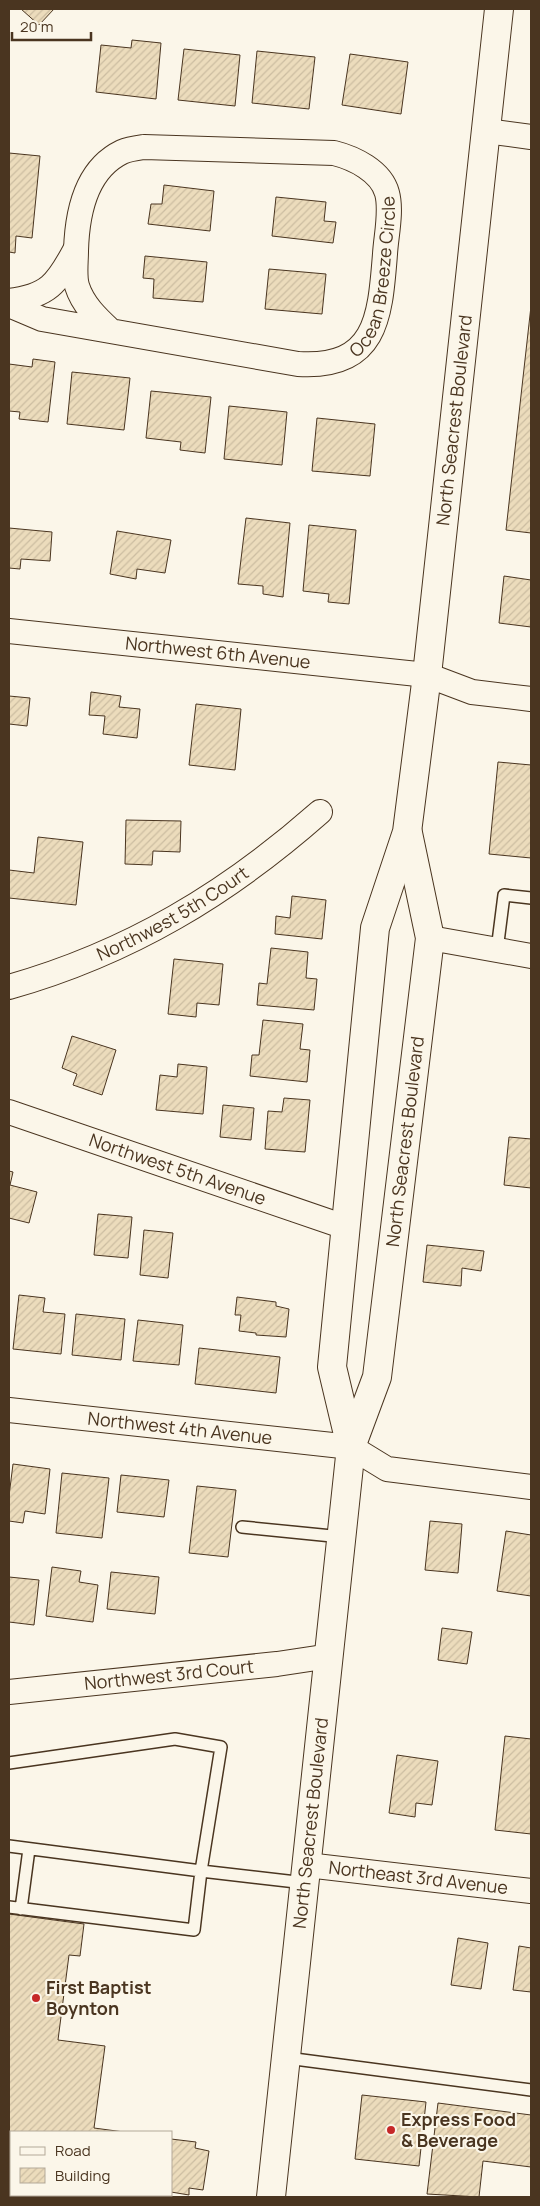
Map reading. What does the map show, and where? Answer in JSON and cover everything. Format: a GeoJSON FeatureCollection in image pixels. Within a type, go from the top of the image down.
{"type":"FeatureCollection","features":[{"type":"Feature","properties":{"kind":"street","name":"North Seacrest Boulevard"},"geometry":{"type":"LineString","coordinates":[[351,1448],[332,1367],[375,928],[407,832],[427,675],[498,9]]}},
{"type":"Feature","properties":{"kind":"street"},"geometry":{"type":"LineString","coordinates":[[486,131],[531,137]]}},
{"type":"Feature","properties":{"kind":"street","name":"Ocean Breeze Circle"},"geometry":{"type":"LineString","coordinates":[[9,303],[42,319],[298,364],[317,365],[339,360],[354,352],[368,339],[376,322],[381,298],[388,210],[387,193],[378,178],[367,168],[349,157],[334,153],[144,146],[123,151],[110,159],[92,178],[83,203],[76,232],[76,284],[83,300],[94,316],[111,331]]}},
{"type":"Feature","properties":{"kind":"street","name":"Ocean Breeze Circle"},"geometry":{"type":"LineString","coordinates":[[9,303],[50,288],[64,271],[76,249]]}},
{"type":"Feature","properties":{"kind":"street","name":"Northwest 6th Avenue"},"geometry":{"type":"LineString","coordinates":[[9,631],[427,675],[472,692],[531,700]]}},
{"type":"Feature","properties":{"kind":"street","name":"Northwest 5th Court"},"geometry":{"type":"LineString","coordinates":[[9,987],[41,978],[139,938],[183,915],[226,887],[320,812]]}},
{"type":"Feature","properties":{"kind":"street","name":"North Seacrest Boulevard"},"geometry":{"type":"LineString","coordinates":[[271,2197],[351,1448],[377,1377],[430,938],[407,832]]}},
{"type":"Feature","properties":{"kind":"street"},"geometry":{"type":"LineString","coordinates":[[430,938],[531,956]]}},
{"type":"Feature","properties":{"kind":"street","name":"Northwest 5th Avenue"},"geometry":{"type":"LineString","coordinates":[[9,1112],[345,1227]]}},
{"type":"Feature","properties":{"kind":"street","name":"Northwest 4th Avenue"},"geometry":{"type":"LineString","coordinates":[[9,1410],[351,1448]]}},
{"type":"Feature","properties":{"kind":"street"},"geometry":{"type":"LineString","coordinates":[[351,1448],[387,1469],[531,1487]]}},
{"type":"Feature","properties":{"kind":"street","name":"Northwest 3rd Court"},"geometry":{"type":"LineString","coordinates":[[9,1692],[277,1664],[330,1656]]}},
{"type":"Feature","properties":{"kind":"street","name":"Northeast 3rd Avenue"},"geometry":{"type":"LineString","coordinates":[[306,1874],[531,1891]]}},
{"type":"Feature","properties":{"kind":"lane"},"geometry":{"type":"LineString","coordinates":[[497,950],[504,894],[531,898]]}},
{"type":"Feature","properties":{"kind":"lane"},"geometry":{"type":"LineString","coordinates":[[242,1527],[342,1537]]}},
{"type":"Feature","properties":{"kind":"lane"},"geometry":{"type":"LineString","coordinates":[[9,1763],[175,1739],[221,1747],[201,1871],[194,1930],[9,1907]]}},
{"type":"Feature","properties":{"kind":"lane"},"geometry":{"type":"LineString","coordinates":[[9,1846],[201,1871],[306,1874]]}},
{"type":"Feature","properties":{"kind":"lane"},"geometry":{"type":"LineString","coordinates":[[21,1909],[29,1849]]}},
{"type":"Feature","properties":{"kind":"lane"},"geometry":{"type":"LineString","coordinates":[[287,2058],[531,2090]]}},
{"type":"Feature","properties":{"kind":"building"},"geometry":{"type":"Polygon","coordinates":[[[21,9],[54,9],[39,25],[21,9]]]}},
{"type":"Feature","properties":{"kind":"building"},"geometry":{"type":"Polygon","coordinates":[[[132,40],[161,43],[156,99],[96,92],[101,45],[131,48],[132,40]]]}},
{"type":"Feature","properties":{"kind":"building"},"geometry":{"type":"Polygon","coordinates":[[[184,49],[240,55],[235,106],[178,100],[184,49]]]}},
{"type":"Feature","properties":{"kind":"building"},"geometry":{"type":"Polygon","coordinates":[[[257,51],[315,57],[309,109],[252,103],[257,51]]]}},
{"type":"Feature","properties":{"kind":"building"},"geometry":{"type":"Polygon","coordinates":[[[350,54],[408,62],[401,114],[342,105],[350,54]]]}},
{"type":"Feature","properties":{"kind":"building"},"geometry":{"type":"Polygon","coordinates":[[[9,153],[40,156],[32,238],[16,236],[15,253],[9,252],[9,153]]]}},
{"type":"Feature","properties":{"kind":"building"},"geometry":{"type":"Polygon","coordinates":[[[164,185],[214,191],[210,231],[148,224],[151,204],[162,204],[164,185]]]}},
{"type":"Feature","properties":{"kind":"building"},"geometry":{"type":"Polygon","coordinates":[[[276,197],[326,202],[324,221],[336,222],[333,243],[272,236],[276,197]]]}},
{"type":"Feature","properties":{"kind":"building"},"geometry":{"type":"Polygon","coordinates":[[[145,256],[207,262],[203,302],[153,298],[154,279],[143,278],[145,256]]]}},
{"type":"Feature","properties":{"kind":"building"},"geometry":{"type":"Polygon","coordinates":[[[269,269],[326,274],[322,314],[265,309],[269,269]]]}},
{"type":"Feature","properties":{"kind":"building"},"geometry":{"type":"Polygon","coordinates":[[[531,306],[531,533],[506,530],[531,306]]]}},
{"type":"Feature","properties":{"kind":"building"},"geometry":{"type":"Polygon","coordinates":[[[33,359],[55,362],[48,422],[19,419],[20,412],[9,411],[9,364],[32,367],[33,359]]]}},
{"type":"Feature","properties":{"kind":"building"},"geometry":{"type":"Polygon","coordinates":[[[72,372],[130,378],[124,430],[67,424],[72,372]]]}},
{"type":"Feature","properties":{"kind":"building"},"geometry":{"type":"Polygon","coordinates":[[[151,391],[211,397],[205,453],[180,450],[181,442],[146,438],[151,391]]]}},
{"type":"Feature","properties":{"kind":"building"},"geometry":{"type":"Polygon","coordinates":[[[229,406],[287,412],[282,465],[224,459],[229,406]]]}},
{"type":"Feature","properties":{"kind":"building"},"geometry":{"type":"Polygon","coordinates":[[[317,418],[375,424],[370,476],[312,471],[317,418]]]}},
{"type":"Feature","properties":{"kind":"building"},"geometry":{"type":"Polygon","coordinates":[[[246,518],[290,523],[283,597],[263,594],[263,586],[238,584],[246,518]]]}},
{"type":"Feature","properties":{"kind":"building"},"geometry":{"type":"Polygon","coordinates":[[[309,525],[356,530],[349,604],[328,602],[329,594],[303,591],[309,525]]]}},
{"type":"Feature","properties":{"kind":"building"},"geometry":{"type":"Polygon","coordinates":[[[9,528],[52,532],[50,561],[21,559],[20,569],[9,568],[9,528]]]}},
{"type":"Feature","properties":{"kind":"building"},"geometry":{"type":"Polygon","coordinates":[[[117,531],[171,540],[165,573],[137,569],[136,579],[110,574],[117,531]]]}},
{"type":"Feature","properties":{"kind":"building"},"geometry":{"type":"Polygon","coordinates":[[[504,576],[531,580],[531,627],[499,623],[504,576]]]}},
{"type":"Feature","properties":{"kind":"building"},"geometry":{"type":"Polygon","coordinates":[[[91,692],[121,696],[119,707],[140,709],[137,738],[103,734],[105,716],[89,715],[91,692]]]}},
{"type":"Feature","properties":{"kind":"building"},"geometry":{"type":"Polygon","coordinates":[[[9,696],[30,698],[27,726],[9,724],[9,696]]]}},
{"type":"Feature","properties":{"kind":"building"},"geometry":{"type":"Polygon","coordinates":[[[196,704],[241,709],[235,770],[189,765],[196,704]]]}},
{"type":"Feature","properties":{"kind":"building"},"geometry":{"type":"Polygon","coordinates":[[[498,762],[531,765],[531,858],[489,854],[498,762]]]}},
{"type":"Feature","properties":{"kind":"building"},"geometry":{"type":"Polygon","coordinates":[[[126,820],[181,821],[180,852],[153,851],[152,865],[125,864],[126,820]]]}},
{"type":"Feature","properties":{"kind":"building"},"geometry":{"type":"Polygon","coordinates":[[[38,837],[83,842],[76,905],[9,898],[9,870],[34,873],[38,837]]]}},
{"type":"Feature","properties":{"kind":"building"},"geometry":{"type":"Polygon","coordinates":[[[292,896],[326,900],[322,939],[275,934],[276,916],[290,918],[292,896]]]}},
{"type":"Feature","properties":{"kind":"building"},"geometry":{"type":"Polygon","coordinates":[[[271,948],[308,952],[306,978],[317,979],[314,1010],[257,1005],[259,983],[267,984],[271,948]]]}},
{"type":"Feature","properties":{"kind":"building"},"geometry":{"type":"Polygon","coordinates":[[[174,959],[223,964],[219,1005],[197,1003],[196,1017],[168,1014],[174,959]]]}},
{"type":"Feature","properties":{"kind":"building"},"geometry":{"type":"Polygon","coordinates":[[[263,1020],[303,1024],[300,1049],[310,1050],[307,1082],[250,1076],[252,1055],[259,1055],[263,1020]]]}},
{"type":"Feature","properties":{"kind":"building"},"geometry":{"type":"Polygon","coordinates":[[[72,1036],[116,1050],[102,1095],[73,1085],[77,1074],[62,1068],[72,1036]]]}},
{"type":"Feature","properties":{"kind":"building"},"geometry":{"type":"Polygon","coordinates":[[[178,1064],[207,1067],[203,1114],[156,1110],[160,1075],[177,1077],[178,1064]]]}},
{"type":"Feature","properties":{"kind":"building"},"geometry":{"type":"Polygon","coordinates":[[[284,1098],[310,1100],[305,1152],[265,1149],[268,1111],[282,1112],[284,1098]]]}},
{"type":"Feature","properties":{"kind":"building"},"geometry":{"type":"Polygon","coordinates":[[[223,1105],[254,1108],[251,1140],[220,1137],[223,1105]]]}},
{"type":"Feature","properties":{"kind":"building"},"geometry":{"type":"Polygon","coordinates":[[[509,1137],[531,1139],[531,1188],[504,1185],[509,1137]]]}},
{"type":"Feature","properties":{"kind":"building"},"geometry":{"type":"Polygon","coordinates":[[[9,1171],[13,1172],[10,1185],[37,1192],[29,1223],[9,1218],[9,1171]]]}},
{"type":"Feature","properties":{"kind":"building"},"geometry":{"type":"Polygon","coordinates":[[[98,1214],[132,1217],[128,1258],[94,1255],[98,1214]]]}},
{"type":"Feature","properties":{"kind":"building"},"geometry":{"type":"Polygon","coordinates":[[[144,1230],[173,1233],[168,1278],[140,1275],[144,1230]]]}},
{"type":"Feature","properties":{"kind":"building"},"geometry":{"type":"Polygon","coordinates":[[[427,1245],[484,1251],[481,1271],[462,1268],[461,1286],[423,1282],[427,1245]]]}},
{"type":"Feature","properties":{"kind":"building"},"geometry":{"type":"Polygon","coordinates":[[[19,1295],[45,1298],[43,1312],[65,1314],[61,1354],[13,1349],[19,1295]]]}},
{"type":"Feature","properties":{"kind":"building"},"geometry":{"type":"Polygon","coordinates":[[[237,1297],[276,1302],[276,1306],[289,1309],[286,1337],[256,1335],[256,1333],[239,1331],[241,1315],[235,1315],[237,1297]]]}},
{"type":"Feature","properties":{"kind":"building"},"geometry":{"type":"Polygon","coordinates":[[[76,1314],[125,1319],[121,1360],[72,1355],[76,1314]]]}},
{"type":"Feature","properties":{"kind":"building"},"geometry":{"type":"Polygon","coordinates":[[[138,1320],[183,1325],[179,1365],[133,1361],[138,1320]]]}},
{"type":"Feature","properties":{"kind":"building"},"geometry":{"type":"Polygon","coordinates":[[[199,1348],[280,1357],[276,1393],[195,1384],[199,1348]]]}},
{"type":"Feature","properties":{"kind":"building"},"geometry":{"type":"Polygon","coordinates":[[[13,1464],[50,1469],[45,1514],[25,1511],[23,1523],[9,1521],[9,1496],[13,1464]]]}},
{"type":"Feature","properties":{"kind":"building"},"geometry":{"type":"Polygon","coordinates":[[[62,1473],[109,1478],[102,1538],[56,1533],[62,1473]]]}},
{"type":"Feature","properties":{"kind":"building"},"geometry":{"type":"Polygon","coordinates":[[[121,1475],[169,1480],[164,1517],[117,1512],[121,1475]]]}},
{"type":"Feature","properties":{"kind":"building"},"geometry":{"type":"Polygon","coordinates":[[[197,1486],[236,1490],[228,1557],[189,1553],[197,1486]]]}},
{"type":"Feature","properties":{"kind":"building"},"geometry":{"type":"Polygon","coordinates":[[[430,1521],[462,1524],[458,1573],[425,1570],[430,1521]]]}},
{"type":"Feature","properties":{"kind":"building"},"geometry":{"type":"Polygon","coordinates":[[[506,1531],[531,1535],[531,1596],[497,1591],[506,1531]]]}},
{"type":"Feature","properties":{"kind":"building"},"geometry":{"type":"Polygon","coordinates":[[[52,1567],[81,1571],[79,1582],[98,1585],[93,1622],[46,1616],[52,1567]]]}},
{"type":"Feature","properties":{"kind":"building"},"geometry":{"type":"Polygon","coordinates":[[[111,1572],[159,1577],[155,1614],[107,1609],[111,1572]]]}},
{"type":"Feature","properties":{"kind":"building"},"geometry":{"type":"Polygon","coordinates":[[[9,1577],[39,1580],[34,1625],[9,1622],[9,1577]]]}},
{"type":"Feature","properties":{"kind":"building"},"geometry":{"type":"Polygon","coordinates":[[[442,1628],[472,1632],[467,1664],[438,1660],[442,1628]]]}},
{"type":"Feature","properties":{"kind":"building"},"geometry":{"type":"Polygon","coordinates":[[[505,1736],[531,1739],[531,1834],[495,1830],[505,1736]]]}},
{"type":"Feature","properties":{"kind":"building"},"geometry":{"type":"Polygon","coordinates":[[[397,1755],[438,1761],[432,1805],[416,1803],[415,1817],[389,1813],[397,1755]]]}},
{"type":"Feature","properties":{"kind":"building","name":"First Baptist Boynton"},"geometry":{"type":"Polygon","coordinates":[[[9,1914],[84,1924],[80,1956],[69,1955],[58,2040],[105,2046],[94,2128],[116,2131],[10,2131],[9,2160],[9,1914]]]}},
{"type":"Feature","properties":{"kind":"building"},"geometry":{"type":"Polygon","coordinates":[[[458,1938],[488,1943],[481,1989],[451,1985],[458,1938]]]}},
{"type":"Feature","properties":{"kind":"building"},"geometry":{"type":"Polygon","coordinates":[[[519,1946],[531,1948],[531,1992],[513,1990],[519,1946]]]}},
{"type":"Feature","properties":{"kind":"building","name":"Express Food & Beverage"},"geometry":{"type":"Polygon","coordinates":[[[362,2095],[426,2102],[419,2166],[355,2159],[362,2095]]]}},
{"type":"Feature","properties":{"kind":"building"},"geometry":{"type":"Polygon","coordinates":[[[438,2103],[531,2115],[531,2167],[483,2161],[479,2197],[427,2194],[438,2103]]]}},
{"type":"Feature","properties":{"kind":"building"},"geometry":{"type":"Polygon","coordinates":[[[172,2139],[196,2142],[195,2148],[209,2151],[203,2190],[189,2188],[189,2195],[172,2192],[172,2139]]]}},
{"type":"Feature","properties":{"kind":"place","name":"First Baptist Boynton"},"geometry":{"type":"Point","coordinates":[36,1998]}},
{"type":"Feature","properties":{"kind":"place","name":"Express Food & Beverage"},"geometry":{"type":"Point","coordinates":[391,2130]}}]}
